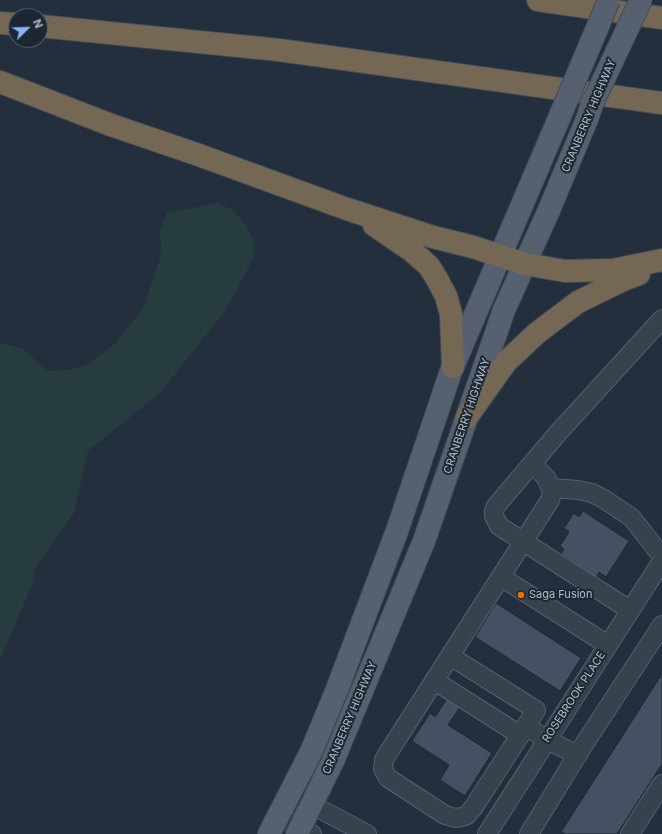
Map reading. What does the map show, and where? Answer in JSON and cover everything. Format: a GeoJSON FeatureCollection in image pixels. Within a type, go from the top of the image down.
{"type":"FeatureCollection","features":[{"type":"Feature","properties":{"kind":"highway"},"geometry":{"type":"LineString","coordinates":[[538,0],[662,18]]}},
{"type":"Feature","properties":{"kind":"highway"},"geometry":{"type":"LineString","coordinates":[[48,27],[279,50],[662,103]]}},
{"type":"Feature","properties":{"kind":"highway"},"geometry":{"type":"LineString","coordinates":[[0,82],[111,126],[196,154],[347,209],[525,264],[565,271],[613,270],[662,260]]}},
{"type":"Feature","properties":{"kind":"highway"},"geometry":{"type":"LineString","coordinates":[[347,209],[412,251],[429,266],[446,296],[452,314],[453,367]]}},
{"type":"Feature","properties":{"kind":"highway"},"geometry":{"type":"LineString","coordinates":[[467,417],[506,362],[537,333],[578,302],[623,280],[662,265]]}},
{"type":"Feature","properties":{"kind":"main road","name":"CRANBERRY HIGHWAY"},"geometry":{"type":"LineString","coordinates":[[274,825],[311,752],[397,531],[453,367],[609,0]]}},
{"type":"Feature","properties":{"kind":"main road","name":"CRANBERRY HIGHWAY"},"geometry":{"type":"LineString","coordinates":[[303,832],[312,805],[333,761],[424,541],[504,310],[525,264],[592,104],[641,0]]}},
{"type":"Feature","properties":{"kind":"street"},"geometry":{"type":"LineString","coordinates":[[630,610],[499,526],[494,516],[494,511],[496,506],[532,463],[662,319]]}},
{"type":"Feature","properties":{"kind":"street"},"geometry":{"type":"LineString","coordinates":[[450,656],[536,710],[473,808],[467,815],[455,818],[448,816],[388,778],[383,769],[384,760],[450,656],[524,542],[550,500],[552,493],[551,488],[544,474],[532,463]]}},
{"type":"Feature","properties":{"kind":"street"},"geometry":{"type":"LineString","coordinates":[[551,488],[578,490],[592,493],[604,498],[632,518],[662,555]]}},
{"type":"Feature","properties":{"kind":"street","name":"ROSEBROOK PLACE"},"geometry":{"type":"LineString","coordinates":[[487,834],[662,560]]}},
{"type":"Feature","properties":{"kind":"street"},"geometry":{"type":"LineString","coordinates":[[501,577],[608,645]]}},
{"type":"Feature","properties":{"kind":"street"},"geometry":{"type":"LineString","coordinates":[[529,834],[578,754],[662,625]]}},
{"type":"Feature","properties":{"kind":"street"},"geometry":{"type":"LineString","coordinates":[[435,681],[523,730],[578,754]]}},
{"type":"Feature","properties":{"kind":"street"},"geometry":{"type":"LineString","coordinates":[[630,834],[662,784]]}},
{"type":"Feature","properties":{"kind":"street"},"geometry":{"type":"LineString","coordinates":[[290,793],[367,834]]}},
{"type":"Feature","properties":{"kind":"street"},"geometry":{"type":"LineString","coordinates":[[274,825],[303,832]]}},
{"type":"Feature","properties":{"kind":"green space"},"geometry":{"type":"Polygon","coordinates":[[[218,203],[233,210],[247,226],[254,243],[253,259],[226,310],[160,393],[88,451],[74,513],[34,570],[33,583],[0,660],[0,343],[22,348],[48,371],[70,370],[87,365],[116,343],[143,308],[161,256],[160,231],[167,213],[218,203]]]}},
{"type":"Feature","properties":{"kind":"building"},"geometry":{"type":"Polygon","coordinates":[[[583,511],[629,541],[606,577],[599,572],[596,577],[561,554],[564,549],[560,546],[569,532],[564,528],[574,513],[579,517],[583,511]]]}},
{"type":"Feature","properties":{"kind":"building"},"geometry":{"type":"Polygon","coordinates":[[[496,603],[581,658],[560,691],[475,637],[496,603]]]}},
{"type":"Feature","properties":{"kind":"building"},"geometry":{"type":"Polygon","coordinates":[[[662,674],[662,764],[617,834],[565,834],[561,832],[662,674]]]}},
{"type":"Feature","properties":{"kind":"building"},"geometry":{"type":"Polygon","coordinates":[[[449,696],[462,704],[448,725],[492,753],[465,796],[440,780],[449,765],[412,741],[430,713],[435,717],[449,696]]]}},
{"type":"Feature","properties":{"kind":"place","name":"Saga Fusion"},"geometry":{"type":"Point","coordinates":[521,595]}}]}
